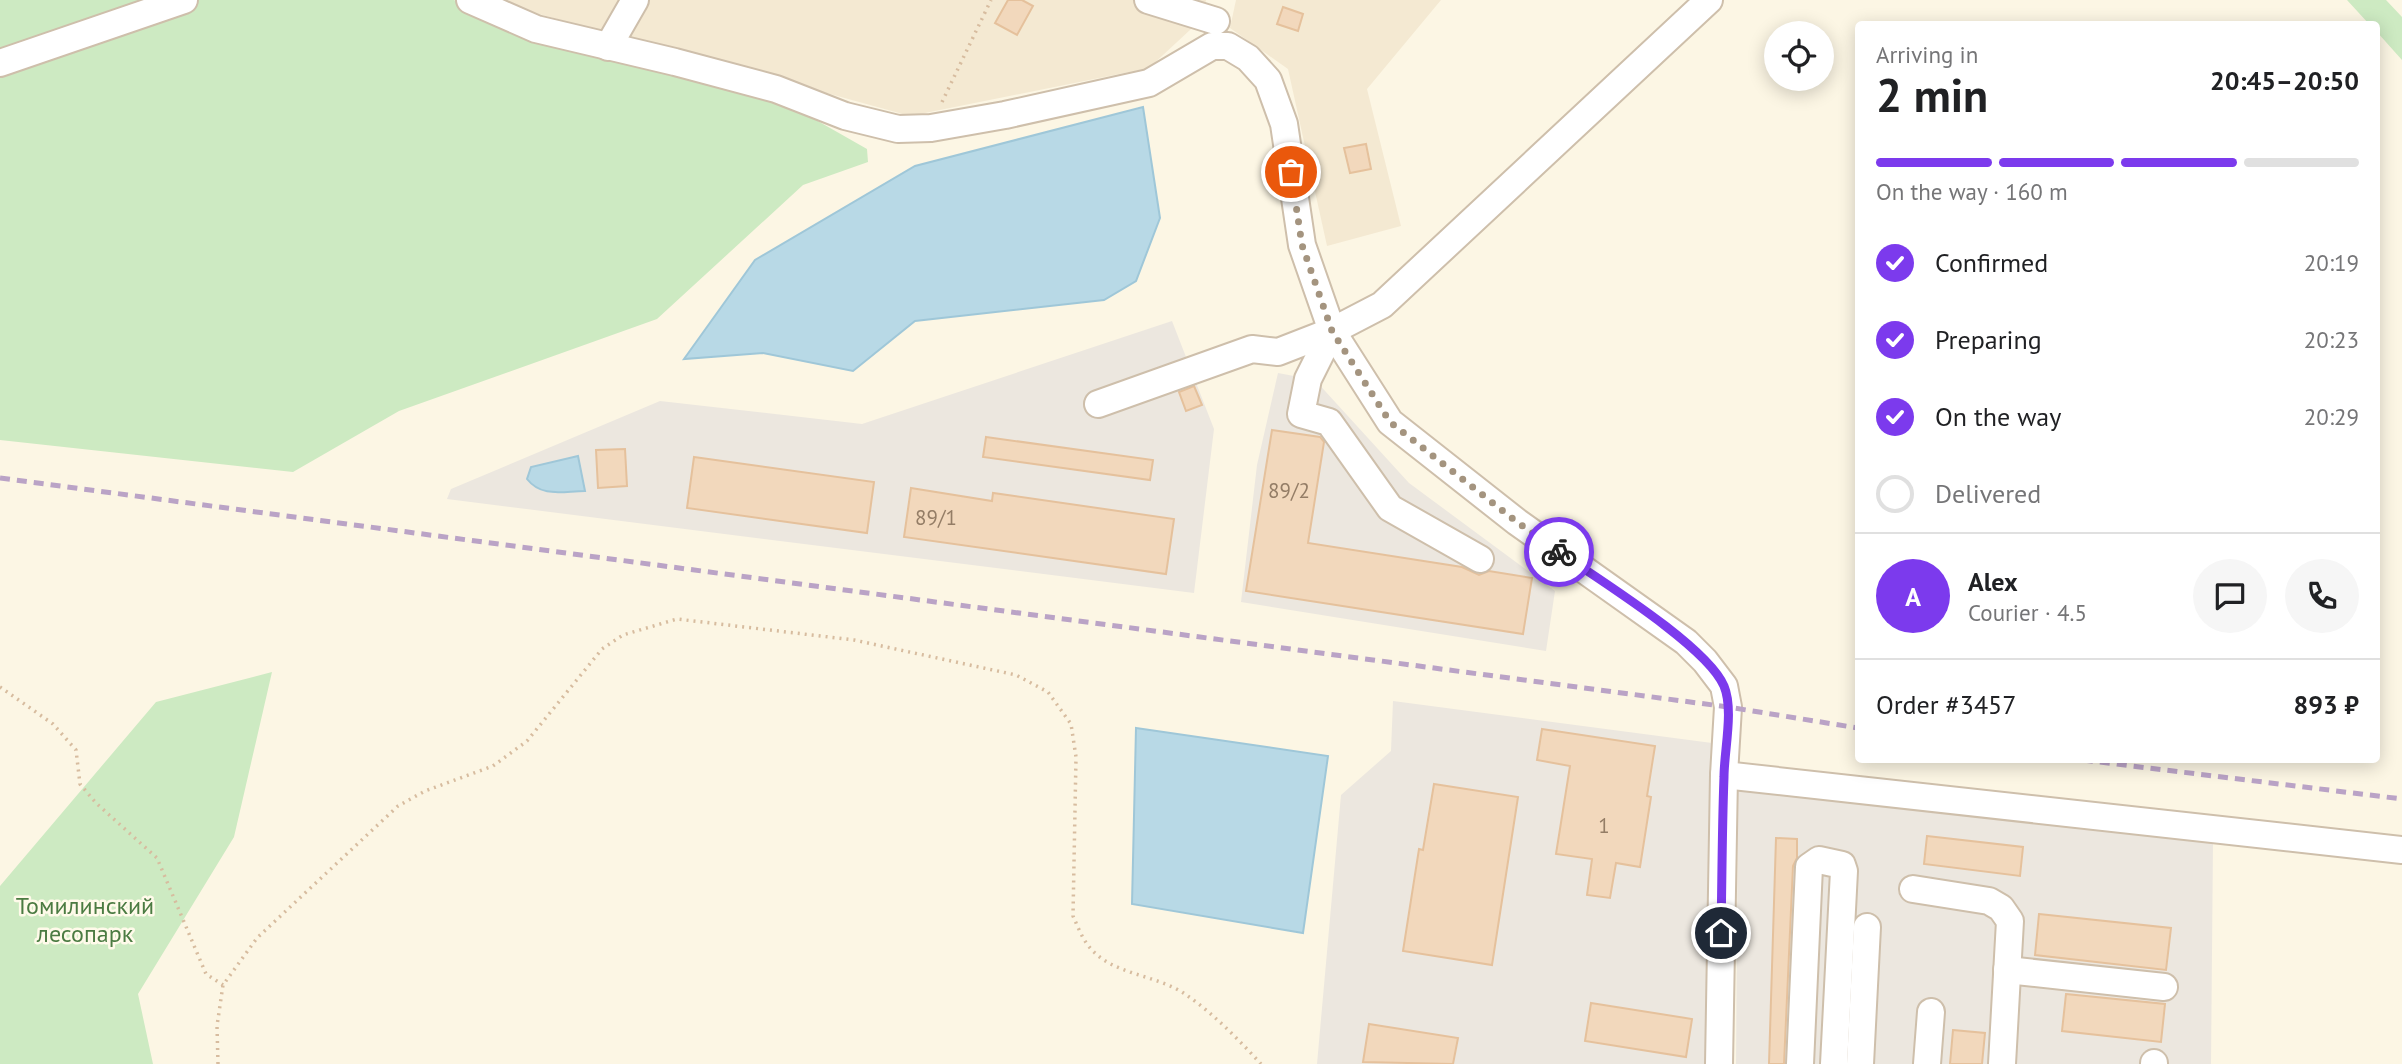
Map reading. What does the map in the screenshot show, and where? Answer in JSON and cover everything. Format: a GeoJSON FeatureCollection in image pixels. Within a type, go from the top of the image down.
{"type":"FeatureCollection","features":[{"type":"Feature","properties":{"kind":"street"},"geometry":{"type":"LineString","coordinates":[[0,63],[184,0]]}},
{"type":"Feature","properties":{"kind":"street"},"geometry":{"type":"LineString","coordinates":[[470,0],[536,29],[776,89],[845,116],[898,128],[931,128],[1149,83],[1215,22]]}},
{"type":"Feature","properties":{"kind":"street"},"geometry":{"type":"LineString","coordinates":[[608,47],[635,0]]}},
{"type":"Feature","properties":{"kind":"street"},"geometry":{"type":"LineString","coordinates":[[1148,0],[1215,22],[1228,46],[1248,58],[1268,80],[1284,124],[1302,245],[1332,331],[1390,422],[1517,522],[1686,642],[1724,686],[1728,707],[1724,775],[1719,1064]]}},
{"type":"Feature","properties":{"kind":"street"},"geometry":{"type":"LineString","coordinates":[[1098,404],[1252,349],[1278,352],[1332,331],[1382,305],[1709,0]]}},
{"type":"Feature","properties":{"kind":"street"},"geometry":{"type":"LineString","coordinates":[[1332,331],[1308,379],[1301,414],[1329,422],[1390,508],[1480,559]]}},
{"type":"Feature","properties":{"kind":"street"},"geometry":{"type":"LineString","coordinates":[[1724,775],[2402,850]]}},
{"type":"Feature","properties":{"kind":"street"},"geometry":{"type":"LineString","coordinates":[[1800,1064],[1809,867],[1819,860],[1842,865],[1844,871],[1834,1064]]}},
{"type":"Feature","properties":{"kind":"street"},"geometry":{"type":"LineString","coordinates":[[1913,889],[1989,901],[2001,908],[2010,921],[2002,1064]]}},
{"type":"Feature","properties":{"kind":"street"},"geometry":{"type":"LineString","coordinates":[[1860,1064],[1867,927]]}},
{"type":"Feature","properties":{"kind":"street"},"geometry":{"type":"LineString","coordinates":[[2007,970],[2164,987]]}},
{"type":"Feature","properties":{"kind":"street"},"geometry":{"type":"LineString","coordinates":[[1927,1064],[1931,1012]]}},
{"type":"Feature","properties":{"kind":"path"},"geometry":{"type":"LineString","coordinates":[[931,128],[975,29],[991,0]]}},
{"type":"Feature","properties":{"kind":"path"},"geometry":{"type":"LineString","coordinates":[[218,1064],[217,1026],[223,985],[257,939],[398,806],[425,791],[493,766],[527,741],[602,649],[623,635],[677,620],[854,639],[1016,675],[1048,692],[1071,724],[1076,757],[1073,916],[1081,933],[1091,950],[1110,964],[1185,993],[1236,1037],[1261,1064]]}},
{"type":"Feature","properties":{"kind":"path"},"geometry":{"type":"LineString","coordinates":[[0,687],[52,724],[68,741],[76,750],[80,784],[96,803],[157,858],[206,974],[223,985]]}},
{"type":"Feature","properties":{"kind":"shaded area"},"geometry":{"type":"Polygon","coordinates":[[[499,0],[1206,0],[1204,17],[1149,68],[910,116],[503,4],[499,0]]]}},
{"type":"Feature","properties":{"kind":"shaded area"},"geometry":{"type":"Polygon","coordinates":[[[1236,0],[1441,0],[1367,89],[1401,226],[1327,246],[1288,69],[1230,28],[1236,0]]]}},
{"type":"Feature","properties":{"kind":"shaded area"},"geometry":{"type":"Polygon","coordinates":[[[1172,321],[1214,429],[1194,593],[447,499],[451,489],[660,401],[862,424],[1172,321]]]}},
{"type":"Feature","properties":{"kind":"shaded area"},"geometry":{"type":"Polygon","coordinates":[[[1278,373],[1315,380],[1409,483],[1555,591],[1546,651],[1241,602],[1257,465],[1278,373]]]}},
{"type":"Feature","properties":{"kind":"shaded area"},"geometry":{"type":"Polygon","coordinates":[[[1393,701],[1712,743],[1705,1064],[1317,1064],[1341,795],[1391,751],[1393,701]]]}},
{"type":"Feature","properties":{"kind":"shaded area"},"geometry":{"type":"Polygon","coordinates":[[[1738,785],[2213,842],[2211,1064],[1736,1064],[1738,785]]]}},
{"type":"Feature","properties":{"kind":"green space"},"geometry":{"type":"Polygon","coordinates":[[[0,0],[454,0],[467,8],[772,95],[867,149],[868,162],[803,185],[657,319],[399,411],[293,472],[0,440],[0,0]]]}},
{"type":"Feature","properties":{"kind":"green space"},"geometry":{"type":"Polygon","coordinates":[[[2347,0],[2386,0],[2402,17],[2402,60],[2380,35],[2380,21],[2366,21],[2347,0]]]}},
{"type":"Feature","properties":{"kind":"green space","name":"Томилинский лесопарк"},"geometry":{"type":"Polygon","coordinates":[[[272,672],[234,837],[138,994],[153,1064],[0,1064],[0,886],[156,702],[272,672]]]}},
{"type":"Feature","properties":{"kind":"water"},"geometry":{"type":"Polygon","coordinates":[[[1143,107],[1160,218],[1136,281],[1104,300],[915,321],[853,371],[763,353],[684,359],[755,260],[915,166],[1143,107]]]}},
{"type":"Feature","properties":{"kind":"water"},"geometry":{"type":"Polygon","coordinates":[[[578,456],[585,491],[546,491],[527,479],[531,467],[578,456]]]}},
{"type":"Feature","properties":{"kind":"water"},"geometry":{"type":"Polygon","coordinates":[[[1136,728],[1328,756],[1303,933],[1132,904],[1136,728]]]}},
{"type":"Feature","properties":{"kind":"building"},"geometry":{"type":"Polygon","coordinates":[[[1008,0],[1022,0],[1033,6],[1017,35],[995,23],[1008,0]]]}},
{"type":"Feature","properties":{"kind":"building"},"geometry":{"type":"Polygon","coordinates":[[[1283,7],[1303,14],[1298,31],[1277,24],[1283,7]]]}},
{"type":"Feature","properties":{"kind":"building"},"geometry":{"type":"Polygon","coordinates":[[[1366,144],[1371,169],[1350,173],[1344,148],[1366,144]]]}},
{"type":"Feature","properties":{"kind":"building"},"geometry":{"type":"Polygon","coordinates":[[[1194,386],[1202,405],[1186,411],[1179,392],[1194,386]]]}},
{"type":"Feature","properties":{"kind":"building"},"geometry":{"type":"Polygon","coordinates":[[[1272,430],[1320,437],[1324,442],[1308,543],[1462,567],[1479,575],[1489,571],[1532,578],[1523,634],[1246,591],[1272,430]]]}},
{"type":"Feature","properties":{"kind":"building"},"geometry":{"type":"Polygon","coordinates":[[[986,437],[1153,460],[1150,480],[983,457],[986,437]]]}},
{"type":"Feature","properties":{"kind":"building"},"geometry":{"type":"Polygon","coordinates":[[[625,449],[627,486],[598,488],[596,450],[625,449]]]}},
{"type":"Feature","properties":{"kind":"building"},"geometry":{"type":"Polygon","coordinates":[[[694,457],[874,482],[867,533],[687,508],[694,457]]]}},
{"type":"Feature","properties":{"kind":"building"},"geometry":{"type":"Polygon","coordinates":[[[911,488],[992,501],[993,493],[1174,519],[1166,574],[904,537],[911,488]]]}},
{"type":"Feature","properties":{"kind":"building"},"geometry":{"type":"Polygon","coordinates":[[[1542,729],[1655,746],[1647,796],[1651,797],[1640,867],[1616,863],[1610,898],[1587,895],[1592,859],[1556,854],[1570,766],[1537,760],[1542,729]]]}},
{"type":"Feature","properties":{"kind":"building"},"geometry":{"type":"Polygon","coordinates":[[[1434,784],[1518,797],[1492,965],[1403,951],[1419,849],[1423,850],[1434,784]]]}},
{"type":"Feature","properties":{"kind":"building"},"geometry":{"type":"Polygon","coordinates":[[[1927,836],[2023,847],[2020,876],[1924,864],[1927,836]]]}},
{"type":"Feature","properties":{"kind":"building"},"geometry":{"type":"Polygon","coordinates":[[[1776,838],[1797,839],[1797,858],[1793,866],[1784,1064],[1769,1064],[1776,838]]]}},
{"type":"Feature","properties":{"kind":"building"},"geometry":{"type":"Polygon","coordinates":[[[2039,914],[2171,928],[2166,970],[2035,955],[2039,914]]]}},
{"type":"Feature","properties":{"kind":"building"},"geometry":{"type":"Polygon","coordinates":[[[2066,994],[2165,1004],[2161,1042],[2062,1031],[2066,994]]]}},
{"type":"Feature","properties":{"kind":"building"},"geometry":{"type":"Polygon","coordinates":[[[1591,1003],[1692,1019],[1686,1057],[1585,1041],[1591,1003]]]}},
{"type":"Feature","properties":{"kind":"building"},"geometry":{"type":"Polygon","coordinates":[[[1369,1024],[1458,1038],[1453,1064],[1363,1062],[1369,1024]]]}},
{"type":"Feature","properties":{"kind":"building"},"geometry":{"type":"Polygon","coordinates":[[[1953,1030],[1985,1033],[1982,1064],[1950,1064],[1953,1030]]]}},
{"type":"Feature","properties":{"kind":"railway"},"geometry":{"type":"LineString","coordinates":[[0,478],[1728,707],[1855,728]]}},
{"type":"Feature","properties":{"kind":"railway"},"geometry":{"type":"LineString","coordinates":[[2108,763],[2402,799]]}},
{"type":"Feature","properties":{"kind":"way so far"},"geometry":{"type":"LineString","coordinates":[[1291,172],[1302,245],[1332,331],[1390,422],[1559,552]]}},
{"type":"Feature","properties":{"kind":"route"},"geometry":{"type":"LineString","coordinates":[[1559,552],[1686,642],[1724,686],[1728,707],[1721,933]]}}]}
